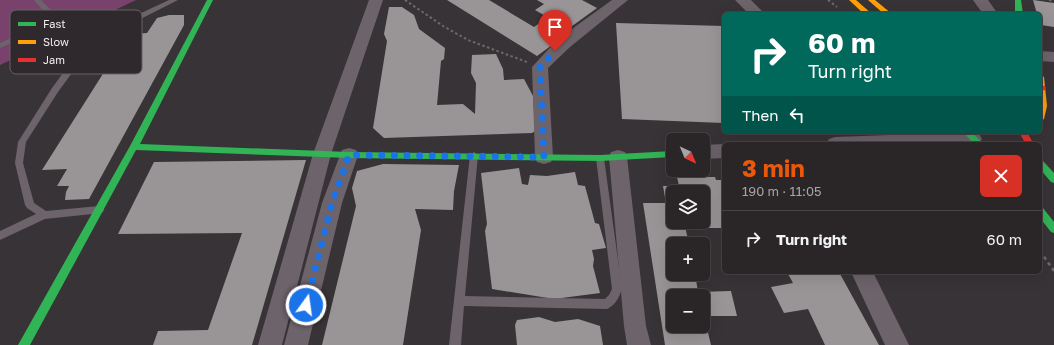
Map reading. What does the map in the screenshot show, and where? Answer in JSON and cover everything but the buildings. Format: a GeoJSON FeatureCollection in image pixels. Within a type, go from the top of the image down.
{"type":"FeatureCollection","features":[{"type":"Feature","properties":{"kind":"street"},"geometry":{"type":"LineString","coordinates":[[24,345],[134,147],[210,0]]}},
{"type":"Feature","properties":{"kind":"street"},"geometry":{"type":"LineString","coordinates":[[270,345],[322,154],[376,0]]}},
{"type":"Feature","properties":{"kind":"street"},"geometry":{"type":"LineString","coordinates":[[742,0],[756,12]]}},
{"type":"Feature","properties":{"kind":"street"},"geometry":{"type":"LineString","coordinates":[[852,0],[866,12]]}},
{"type":"Feature","properties":{"kind":"street"},"geometry":{"type":"LineString","coordinates":[[871,0],[886,12]]}},
{"type":"Feature","properties":{"kind":"street"},"geometry":{"type":"LineString","coordinates":[[980,0],[989,12]]}},
{"type":"Feature","properties":{"kind":"street"},"geometry":{"type":"LineString","coordinates":[[1018,0],[1019,12]]}},
{"type":"Feature","properties":{"kind":"street"},"geometry":{"type":"LineString","coordinates":[[544,157],[540,67],[564,42],[616,1]]}},
{"type":"Feature","properties":{"kind":"street"},"geometry":{"type":"LineString","coordinates":[[1042,56],[1054,57]]}},
{"type":"Feature","properties":{"kind":"street"},"geometry":{"type":"LineString","coordinates":[[1042,93],[1046,112]]}},
{"type":"Feature","properties":{"kind":"street"},"geometry":{"type":"LineString","coordinates":[[844,142],[864,137],[973,138]]}},
{"type":"Feature","properties":{"kind":"street"},"geometry":{"type":"LineString","coordinates":[[134,147],[349,155],[609,158],[666,154]]}},
{"type":"Feature","properties":{"kind":"street"},"geometry":{"type":"LineString","coordinates":[[710,152],[722,151]]}},
{"type":"Feature","properties":{"kind":"street"},"geometry":{"type":"LineString","coordinates":[[296,345],[332,203],[349,155]]}},
{"type":"Feature","properties":{"kind":"street"},"geometry":{"type":"LineString","coordinates":[[609,158],[639,345]]}},
{"type":"Feature","properties":{"kind":"street"},"geometry":{"type":"LineString","coordinates":[[1042,165],[1054,179]]}},
{"type":"Feature","properties":{"kind":"street"},"geometry":{"type":"LineString","coordinates":[[1042,214],[1054,229]]}},
{"type":"Feature","properties":{"kind":"street"},"geometry":{"type":"LineString","coordinates":[[863,274],[897,345]]}},
{"type":"Feature","properties":{"kind":"lane"},"geometry":{"type":"LineString","coordinates":[[37,0],[46,10]]}},
{"type":"Feature","properties":{"kind":"lane"},"geometry":{"type":"LineString","coordinates":[[142,16],[175,0]]}},
{"type":"Feature","properties":{"kind":"lane"},"geometry":{"type":"LineString","coordinates":[[0,46],[10,41]]}},
{"type":"Feature","properties":{"kind":"lane"},"geometry":{"type":"LineString","coordinates":[[44,215],[30,205],[19,163],[22,142],[67,74]]}},
{"type":"Feature","properties":{"kind":"lane"},"geometry":{"type":"LineString","coordinates":[[454,345],[474,156]]}},
{"type":"Feature","properties":{"kind":"lane"},"geometry":{"type":"LineString","coordinates":[[459,302],[607,304],[613,298],[617,290],[609,158]]}},
{"type":"Feature","properties":{"kind":"lane"},"geometry":{"type":"LineString","coordinates":[[0,236],[44,215],[100,210]]}},
{"type":"Feature","properties":{"kind":"path"},"geometry":{"type":"LineString","coordinates":[[405,0],[443,26],[468,40],[540,67]]}},
{"type":"Feature","properties":{"kind":"path"},"geometry":{"type":"LineString","coordinates":[[1049,0],[1054,1]]}},
{"type":"Feature","properties":{"kind":"path"},"geometry":{"type":"LineString","coordinates":[[1042,254],[1054,271]]}},
{"type":"Feature","properties":{"kind":"shaded area"},"geometry":{"type":"Polygon","coordinates":[[[0,0],[136,0],[115,10],[10,10],[10,60],[0,65],[0,0]]]}},
{"type":"Feature","properties":{"kind":"traffic: fast"},"geometry":{"type":"LineString","coordinates":[[24,345],[134,147],[210,0]]}},
{"type":"Feature","properties":{"kind":"traffic: fast"},"geometry":{"type":"LineString","coordinates":[[1018,0],[1019,12]]}},
{"type":"Feature","properties":{"kind":"traffic: fast"},"geometry":{"type":"LineString","coordinates":[[969,134],[977,142]]}},
{"type":"Feature","properties":{"kind":"traffic: fast"},"geometry":{"type":"LineString","coordinates":[[134,147],[349,155],[600,158],[666,154]]}},
{"type":"Feature","properties":{"kind":"traffic: fast"},"geometry":{"type":"LineString","coordinates":[[1042,165],[1054,179]]}},
{"type":"Feature","properties":{"kind":"traffic: fast"},"geometry":{"type":"LineString","coordinates":[[1042,214],[1054,229]]}},
{"type":"Feature","properties":{"kind":"traffic: slow"},"geometry":{"type":"LineString","coordinates":[[852,0],[866,12]]}},
{"type":"Feature","properties":{"kind":"traffic: slow"},"geometry":{"type":"LineString","coordinates":[[871,0],[886,12]]}},
{"type":"Feature","properties":{"kind":"traffic: slow"},"geometry":{"type":"LineString","coordinates":[[1042,96],[1042,110]]}},
{"type":"Feature","properties":{"kind":"traffic: jam"},"geometry":{"type":"LineString","coordinates":[[1024,134],[1028,142]]}},
{"type":"Feature","properties":{"kind":"route"},"geometry":{"type":"LineString","coordinates":[[306,305],[332,203],[349,155],[544,157],[540,67],[555,51]]}}]}
